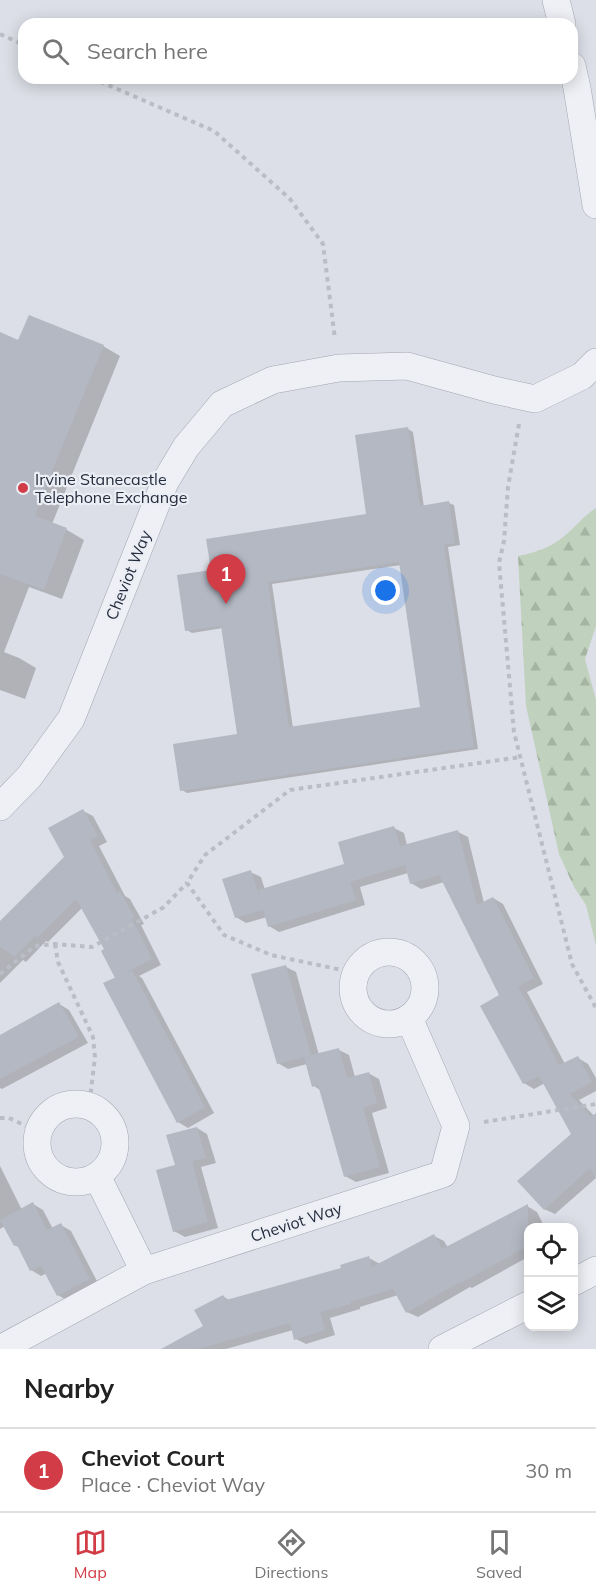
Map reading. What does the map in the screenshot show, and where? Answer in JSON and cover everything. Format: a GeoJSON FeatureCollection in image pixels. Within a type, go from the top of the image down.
{"type":"FeatureCollection","features":[{"type":"Feature","properties":{"kind":"street"},"geometry":{"type":"LineString","coordinates":[[556,0],[560,18]]}},
{"type":"Feature","properties":{"kind":"street"},"geometry":{"type":"LineString","coordinates":[[576,84],[596,206]]}},
{"type":"Feature","properties":{"kind":"street","name":"Cheviot Way"},"geometry":{"type":"LineString","coordinates":[[0,807],[29,777],[71,720],[165,482],[186,447],[222,404],[273,380],[339,368],[408,366],[535,399],[591,377]]}},
{"type":"Feature","properties":{"kind":"street"},"geometry":{"type":"LineString","coordinates":[[399,953],[410,958],[419,967],[425,993],[421,1005],[409,1018],[398,1023],[385,1024],[374,1021],[364,1014],[355,1001],[352,988],[356,973],[363,962],[375,954],[399,953]]}},
{"type":"Feature","properties":{"kind":"street"},"geometry":{"type":"LineString","coordinates":[[409,1018],[456,1126]]}},
{"type":"Feature","properties":{"kind":"street"},"geometry":{"type":"LineString","coordinates":[[75,1104],[89,1107],[104,1116],[112,1128],[115,1145],[112,1158],[105,1170],[84,1182],[71,1182],[54,1176],[41,1161],[37,1148],[39,1132],[42,1124],[52,1113],[64,1106],[75,1104]]}},
{"type":"Feature","properties":{"kind":"street","name":"Cheviot Way"},"geometry":{"type":"LineString","coordinates":[[0,1349],[144,1270],[443,1174],[456,1126]]}},
{"type":"Feature","properties":{"kind":"street"},"geometry":{"type":"LineString","coordinates":[[97,1176],[144,1270]]}},
{"type":"Feature","properties":{"kind":"street"},"geometry":{"type":"LineString","coordinates":[[578,1279],[596,1270]]}},
{"type":"Feature","properties":{"kind":"street"},"geometry":{"type":"LineString","coordinates":[[442,1349],[524,1307]]}},
{"type":"Feature","properties":{"kind":"path"},"geometry":{"type":"LineString","coordinates":[[0,34],[18,42]]}},
{"type":"Feature","properties":{"kind":"path"},"geometry":{"type":"LineString","coordinates":[[106,84],[214,131],[290,199],[323,244],[339,368]]}},
{"type":"Feature","properties":{"kind":"path"},"geometry":{"type":"LineString","coordinates":[[494,390],[519,425],[508,486],[504,541],[499,562],[514,732],[572,964],[596,1008]]}},
{"type":"Feature","properties":{"kind":"path"},"geometry":{"type":"LineString","coordinates":[[0,974],[35,946],[55,944],[92,947],[164,907],[187,883],[205,855],[290,790],[521,757]]}},
{"type":"Feature","properties":{"kind":"path"},"geometry":{"type":"LineString","coordinates":[[187,883],[224,936],[271,955],[356,973]]}},
{"type":"Feature","properties":{"kind":"path"},"geometry":{"type":"LineString","coordinates":[[55,944],[58,962],[93,1037],[95,1057],[89,1107]]}},
{"type":"Feature","properties":{"kind":"path"},"geometry":{"type":"LineString","coordinates":[[456,1126],[596,1104]]}},
{"type":"Feature","properties":{"kind":"path"},"geometry":{"type":"LineString","coordinates":[[0,1118],[9,1118],[39,1132]]}},
{"type":"Feature","properties":{"kind":"green space"},"geometry":{"type":"Polygon","coordinates":[[[596,508],[596,626],[585,659],[596,700],[596,945],[586,905],[574,887],[559,854],[526,706],[518,556],[536,552],[553,544],[596,508]]]}},
{"type":"Feature","properties":{"kind":"building","name":"Irvine Stanecastle Telephone Exchange"},"geometry":{"type":"Polygon","coordinates":[[[29,315],[104,345],[35,516],[67,528],[44,590],[0,574],[0,332],[18,340],[29,315]]]}},
{"type":"Feature","properties":{"kind":"building"},"geometry":{"type":"Polygon","coordinates":[[[408,427],[420,506],[449,501],[455,543],[444,545],[474,747],[180,791],[173,744],[237,734],[221,626],[185,631],[177,575],[211,570],[206,539],[366,514],[355,435],[408,427]],[[399,562],[268,582],[289,727],[420,707],[399,562]]]}},
{"type":"Feature","properties":{"kind":"building"},"geometry":{"type":"Polygon","coordinates":[[[83,809],[98,836],[90,840],[117,893],[120,891],[135,918],[132,919],[152,959],[115,978],[101,951],[104,949],[76,899],[15,957],[0,947],[0,921],[64,857],[48,828],[83,809]]]}},
{"type":"Feature","properties":{"kind":"building"},"geometry":{"type":"Polygon","coordinates":[[[394,826],[400,846],[458,830],[477,905],[493,897],[534,978],[518,986],[559,1065],[555,1067],[578,1056],[592,1082],[570,1094],[591,1117],[596,1113],[596,1179],[590,1168],[544,1210],[517,1181],[571,1134],[539,1076],[523,1084],[480,1006],[499,995],[439,875],[410,884],[405,865],[350,882],[356,900],[268,927],[263,910],[235,918],[222,879],[251,870],[260,900],[258,890],[344,864],[338,842],[394,826]]]}},
{"type":"Feature","properties":{"kind":"building"},"geometry":{"type":"Polygon","coordinates":[[[286,965],[311,1055],[339,1048],[347,1078],[369,1072],[377,1103],[363,1108],[380,1167],[344,1177],[318,1085],[312,1087],[304,1057],[277,1064],[251,974],[286,965]]]}},
{"type":"Feature","properties":{"kind":"building"},"geometry":{"type":"Polygon","coordinates":[[[132,970],[205,1107],[177,1123],[103,983],[132,970]]]}},
{"type":"Feature","properties":{"kind":"building"},"geometry":{"type":"Polygon","coordinates":[[[59,1002],[79,1037],[0,1079],[0,1035],[59,1002]]]}},
{"type":"Feature","properties":{"kind":"building"},"geometry":{"type":"Polygon","coordinates":[[[197,1127],[206,1158],[192,1161],[208,1222],[173,1232],[156,1170],[175,1165],[166,1135],[197,1127]]]}},
{"type":"Feature","properties":{"kind":"building"},"geometry":{"type":"Polygon","coordinates":[[[33,1202],[47,1230],[61,1223],[90,1279],[57,1296],[41,1266],[30,1271],[17,1245],[14,1246],[0,1220],[33,1202]]]}},
{"type":"Feature","properties":{"kind":"building"},"geometry":{"type":"Polygon","coordinates":[[[528,1204],[528,1223],[524,1223],[524,1248],[406,1313],[393,1289],[320,1312],[325,1330],[294,1340],[290,1323],[198,1349],[161,1349],[203,1326],[194,1310],[223,1295],[226,1300],[341,1268],[340,1265],[369,1256],[372,1267],[434,1234],[442,1249],[528,1204]]]}},
{"type":"Feature","properties":{"kind":"place","name":"Irvine Stanecastle Telephone Exchange"},"geometry":{"type":"Point","coordinates":[23,488]}},
{"type":"Feature","properties":{"kind":"place","name":"Cheviot Court"},"geometry":{"type":"Point","coordinates":[226,604]}}]}
